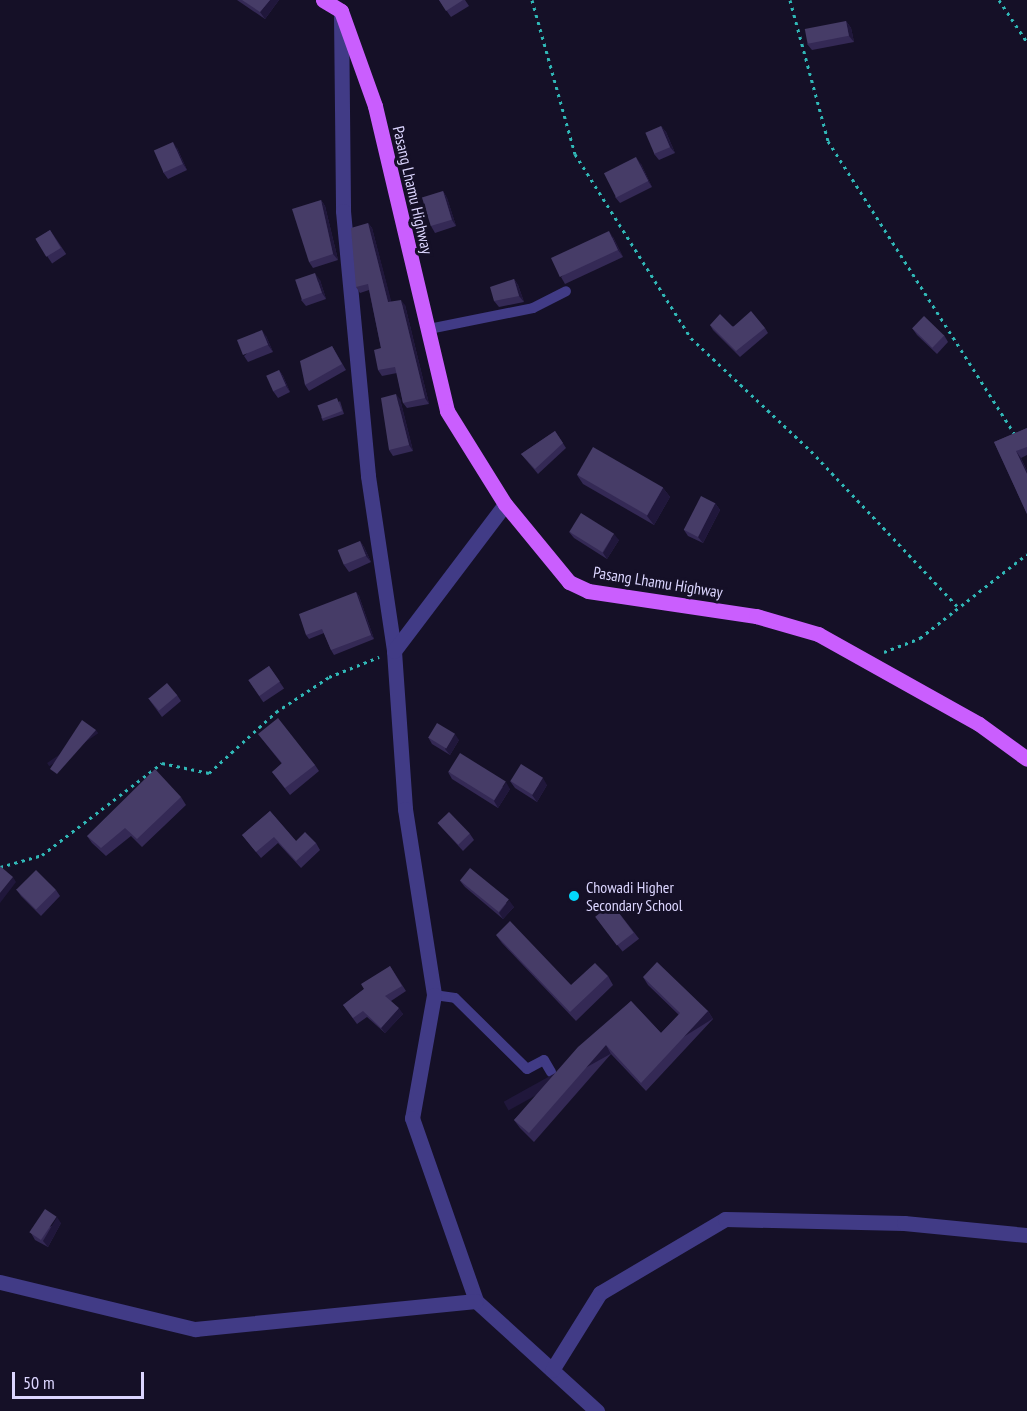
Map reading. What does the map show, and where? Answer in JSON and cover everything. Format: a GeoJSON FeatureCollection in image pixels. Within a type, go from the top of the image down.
{"type":"FeatureCollection","features":[{"type":"Feature","properties":{"kind":"main road"},"geometry":{"type":"LineString","coordinates":[[323,0],[341,11]]}},
{"type":"Feature","properties":{"kind":"main road","name":"Pasang Lhamu Highway"},"geometry":{"type":"LineString","coordinates":[[341,11],[375,106],[447,411],[505,504],[569,582],[588,591],[756,616],[818,634],[978,724],[1027,759]]}},
{"type":"Feature","properties":{"kind":"street"},"geometry":{"type":"LineString","coordinates":[[341,11],[343,211],[368,476],[394,651],[405,809],[434,995],[412,1118],[476,1301],[597,1411]]}},
{"type":"Feature","properties":{"kind":"street"},"geometry":{"type":"LineString","coordinates":[[394,651],[505,504]]}},
{"type":"Feature","properties":{"kind":"street"},"geometry":{"type":"LineString","coordinates":[[552,1370],[600,1293],[725,1218],[904,1223],[1027,1235]]}},
{"type":"Feature","properties":{"kind":"street"},"geometry":{"type":"LineString","coordinates":[[0,1282],[195,1329],[476,1301]]}},
{"type":"Feature","properties":{"kind":"lane"},"geometry":{"type":"LineString","coordinates":[[429,329],[533,308],[566,291]]}},
{"type":"Feature","properties":{"kind":"lane"},"geometry":{"type":"LineString","coordinates":[[434,995],[455,998],[527,1069],[544,1060],[551,1072]]}},
{"type":"Feature","properties":{"kind":"path"},"geometry":{"type":"LineString","coordinates":[[532,0],[575,154],[691,338],[811,451],[957,606]]}},
{"type":"Feature","properties":{"kind":"path"},"geometry":{"type":"LineString","coordinates":[[790,0],[828,141],[1017,438]]}},
{"type":"Feature","properties":{"kind":"path"},"geometry":{"type":"LineString","coordinates":[[999,0],[1027,42]]}},
{"type":"Feature","properties":{"kind":"path"},"geometry":{"type":"LineString","coordinates":[[868,664],[892,646],[920,638],[957,606],[1027,554]]}},
{"type":"Feature","properties":{"kind":"path"},"geometry":{"type":"LineString","coordinates":[[0,867],[42,855],[162,763],[209,774],[276,712],[328,677],[394,651]]}},
{"type":"Feature","properties":{"kind":"building"},"geometry":{"type":"Polygon","coordinates":[[[242,0],[270,0],[260,12],[242,0]]]}},
{"type":"Feature","properties":{"kind":"building"},"geometry":{"type":"Polygon","coordinates":[[[439,0],[463,0],[446,11],[439,0]]]}},
{"type":"Feature","properties":{"kind":"building"},"geometry":{"type":"Polygon","coordinates":[[[846,21],[849,36],[808,44],[805,29],[846,21]]]}},
{"type":"Feature","properties":{"kind":"building"},"geometry":{"type":"Polygon","coordinates":[[[661,126],[670,147],[654,154],[645,133],[661,126]]]}},
{"type":"Feature","properties":{"kind":"building"},"geometry":{"type":"Polygon","coordinates":[[[173,142],[183,164],[164,172],[154,151],[173,142]]]}},
{"type":"Feature","properties":{"kind":"building"},"geometry":{"type":"Polygon","coordinates":[[[636,157],[648,181],[616,197],[604,173],[636,157]]]}},
{"type":"Feature","properties":{"kind":"building"},"geometry":{"type":"Polygon","coordinates":[[[443,191],[452,220],[431,226],[422,197],[443,191]]]}},
{"type":"Feature","properties":{"kind":"building"},"geometry":{"type":"Polygon","coordinates":[[[321,200],[333,254],[309,262],[292,209],[321,200]]]}},
{"type":"Feature","properties":{"kind":"building"},"geometry":{"type":"Polygon","coordinates":[[[368,223],[388,302],[401,300],[425,398],[403,403],[395,367],[378,370],[374,350],[381,348],[368,284],[356,287],[351,228],[368,223]]]}},
{"type":"Feature","properties":{"kind":"building"},"geometry":{"type":"Polygon","coordinates":[[[50,230],[61,248],[46,257],[35,239],[50,230]]]}},
{"type":"Feature","properties":{"kind":"building"},"geometry":{"type":"Polygon","coordinates":[[[609,231],[618,250],[560,277],[551,258],[609,231]]]}},
{"type":"Feature","properties":{"kind":"building"},"geometry":{"type":"Polygon","coordinates":[[[315,273],[322,293],[302,300],[295,280],[315,273]]]}},
{"type":"Feature","properties":{"kind":"building"},"geometry":{"type":"Polygon","coordinates":[[[514,279],[519,296],[494,301],[490,287],[514,279]]]}},
{"type":"Feature","properties":{"kind":"building"},"geometry":{"type":"Polygon","coordinates":[[[751,311],[765,328],[736,351],[710,325],[720,314],[733,327],[751,311]]]}},
{"type":"Feature","properties":{"kind":"building"},"geometry":{"type":"Polygon","coordinates":[[[924,316],[944,335],[932,348],[912,328],[924,316]]]}},
{"type":"Feature","properties":{"kind":"building"},"geometry":{"type":"Polygon","coordinates":[[[262,330],[268,345],[243,355],[237,340],[262,330]]]}},
{"type":"Feature","properties":{"kind":"building"},"geometry":{"type":"Polygon","coordinates":[[[332,346],[342,364],[305,385],[300,361],[332,346]]]}},
{"type":"Feature","properties":{"kind":"building"},"geometry":{"type":"Polygon","coordinates":[[[279,370],[286,386],[273,391],[266,376],[279,370]]]}},
{"type":"Feature","properties":{"kind":"building"},"geometry":{"type":"Polygon","coordinates":[[[396,394],[409,445],[389,450],[381,398],[396,394]]]}},
{"type":"Feature","properties":{"kind":"building"},"geometry":{"type":"Polygon","coordinates":[[[337,398],[342,411],[322,419],[317,406],[337,398]]]}},
{"type":"Feature","properties":{"kind":"building"},"geometry":{"type":"Polygon","coordinates":[[[1027,428],[1027,447],[1016,451],[1027,474],[1027,514],[994,442],[1027,428]]]}},
{"type":"Feature","properties":{"kind":"building"},"geometry":{"type":"Polygon","coordinates":[[[555,431],[563,443],[535,469],[521,454],[555,431]]]}},
{"type":"Feature","properties":{"kind":"building"},"geometry":{"type":"Polygon","coordinates":[[[593,447],[663,488],[647,515],[577,475],[593,447]]]}},
{"type":"Feature","properties":{"kind":"building"},"geometry":{"type":"Polygon","coordinates":[[[701,496],[715,503],[698,537],[684,530],[701,496]]]}},
{"type":"Feature","properties":{"kind":"building"},"geometry":{"type":"Polygon","coordinates":[[[581,513],[614,534],[602,552],[569,532],[581,513]]]}},
{"type":"Feature","properties":{"kind":"building"},"geometry":{"type":"Polygon","coordinates":[[[360,541],[366,556],[344,565],[338,550],[360,541]]]}},
{"type":"Feature","properties":{"kind":"building"},"geometry":{"type":"Polygon","coordinates":[[[356,592],[371,635],[331,650],[322,629],[306,635],[299,614],[356,592]]]}},
{"type":"Feature","properties":{"kind":"building"},"geometry":{"type":"Polygon","coordinates":[[[269,666],[280,682],[259,696],[249,680],[269,666]]]}},
{"type":"Feature","properties":{"kind":"building"},"geometry":{"type":"Polygon","coordinates":[[[167,683],[177,695],[159,711],[149,698],[167,683]]]}},
{"type":"Feature","properties":{"kind":"building"},"geometry":{"type":"Polygon","coordinates":[[[278,718],[315,765],[285,788],[272,772],[282,763],[258,734],[278,718]]]}},
{"type":"Feature","properties":{"kind":"building"},"geometry":{"type":"Polygon","coordinates":[[[82,720],[96,730],[57,774],[50,769],[82,720]]]}},
{"type":"Feature","properties":{"kind":"building"},"geometry":{"type":"Polygon","coordinates":[[[437,723],[455,734],[446,748],[428,738],[437,723]]]}},
{"type":"Feature","properties":{"kind":"building"},"geometry":{"type":"Polygon","coordinates":[[[460,753],[506,782],[494,800],[448,772],[460,753]]]}},
{"type":"Feature","properties":{"kind":"building"},"geometry":{"type":"Polygon","coordinates":[[[521,764],[543,778],[532,795],[510,781],[521,764]]]}},
{"type":"Feature","properties":{"kind":"building"},"geometry":{"type":"Polygon","coordinates":[[[155,769],[181,797],[137,839],[125,828],[101,848],[87,836],[155,769]]]}},
{"type":"Feature","properties":{"kind":"building"},"geometry":{"type":"Polygon","coordinates":[[[270,811],[296,841],[305,832],[316,843],[296,861],[274,837],[256,852],[242,835],[270,811]]]}},
{"type":"Feature","properties":{"kind":"building"},"geometry":{"type":"Polygon","coordinates":[[[449,812],[470,834],[458,845],[437,823],[449,812]]]}},
{"type":"Feature","properties":{"kind":"building"},"geometry":{"type":"Polygon","coordinates":[[[0,866],[13,877],[0,893],[0,866]]]}},
{"type":"Feature","properties":{"kind":"building"},"geometry":{"type":"Polygon","coordinates":[[[470,868],[509,899],[499,912],[460,880],[470,868]]]}},
{"type":"Feature","properties":{"kind":"building"},"geometry":{"type":"Polygon","coordinates":[[[36,870],[56,890],[36,910],[16,890],[36,870]]]}},
{"type":"Feature","properties":{"kind":"building"},"geometry":{"type":"Polygon","coordinates":[[[612,904],[634,933],[617,945],[595,917],[612,904]]]}},
{"type":"Feature","properties":{"kind":"building"},"geometry":{"type":"Polygon","coordinates":[[[510,921],[571,985],[595,963],[608,976],[570,1012],[496,935],[510,921]]]}},
{"type":"Feature","properties":{"kind":"building"},"geometry":{"type":"Polygon","coordinates":[[[657,962],[708,1011],[641,1083],[606,1045],[529,1133],[514,1120],[578,1047],[631,1001],[661,1033],[680,1013],[643,977],[657,962]]]}},
{"type":"Feature","properties":{"kind":"building"},"geometry":{"type":"Polygon","coordinates":[[[390,966],[402,986],[385,996],[399,1008],[381,1028],[363,1011],[353,1018],[343,1005],[364,989],[361,984],[390,966]]]}},
{"type":"Feature","properties":{"kind":"building"},"geometry":{"type":"Polygon","coordinates":[[[45,1209],[57,1217],[41,1240],[29,1232],[45,1209]]]}},
{"type":"Feature","properties":{"kind":"place","name":"Chowadi Higher Secondary School"},"geometry":{"type":"Point","coordinates":[574,896]}}]}
